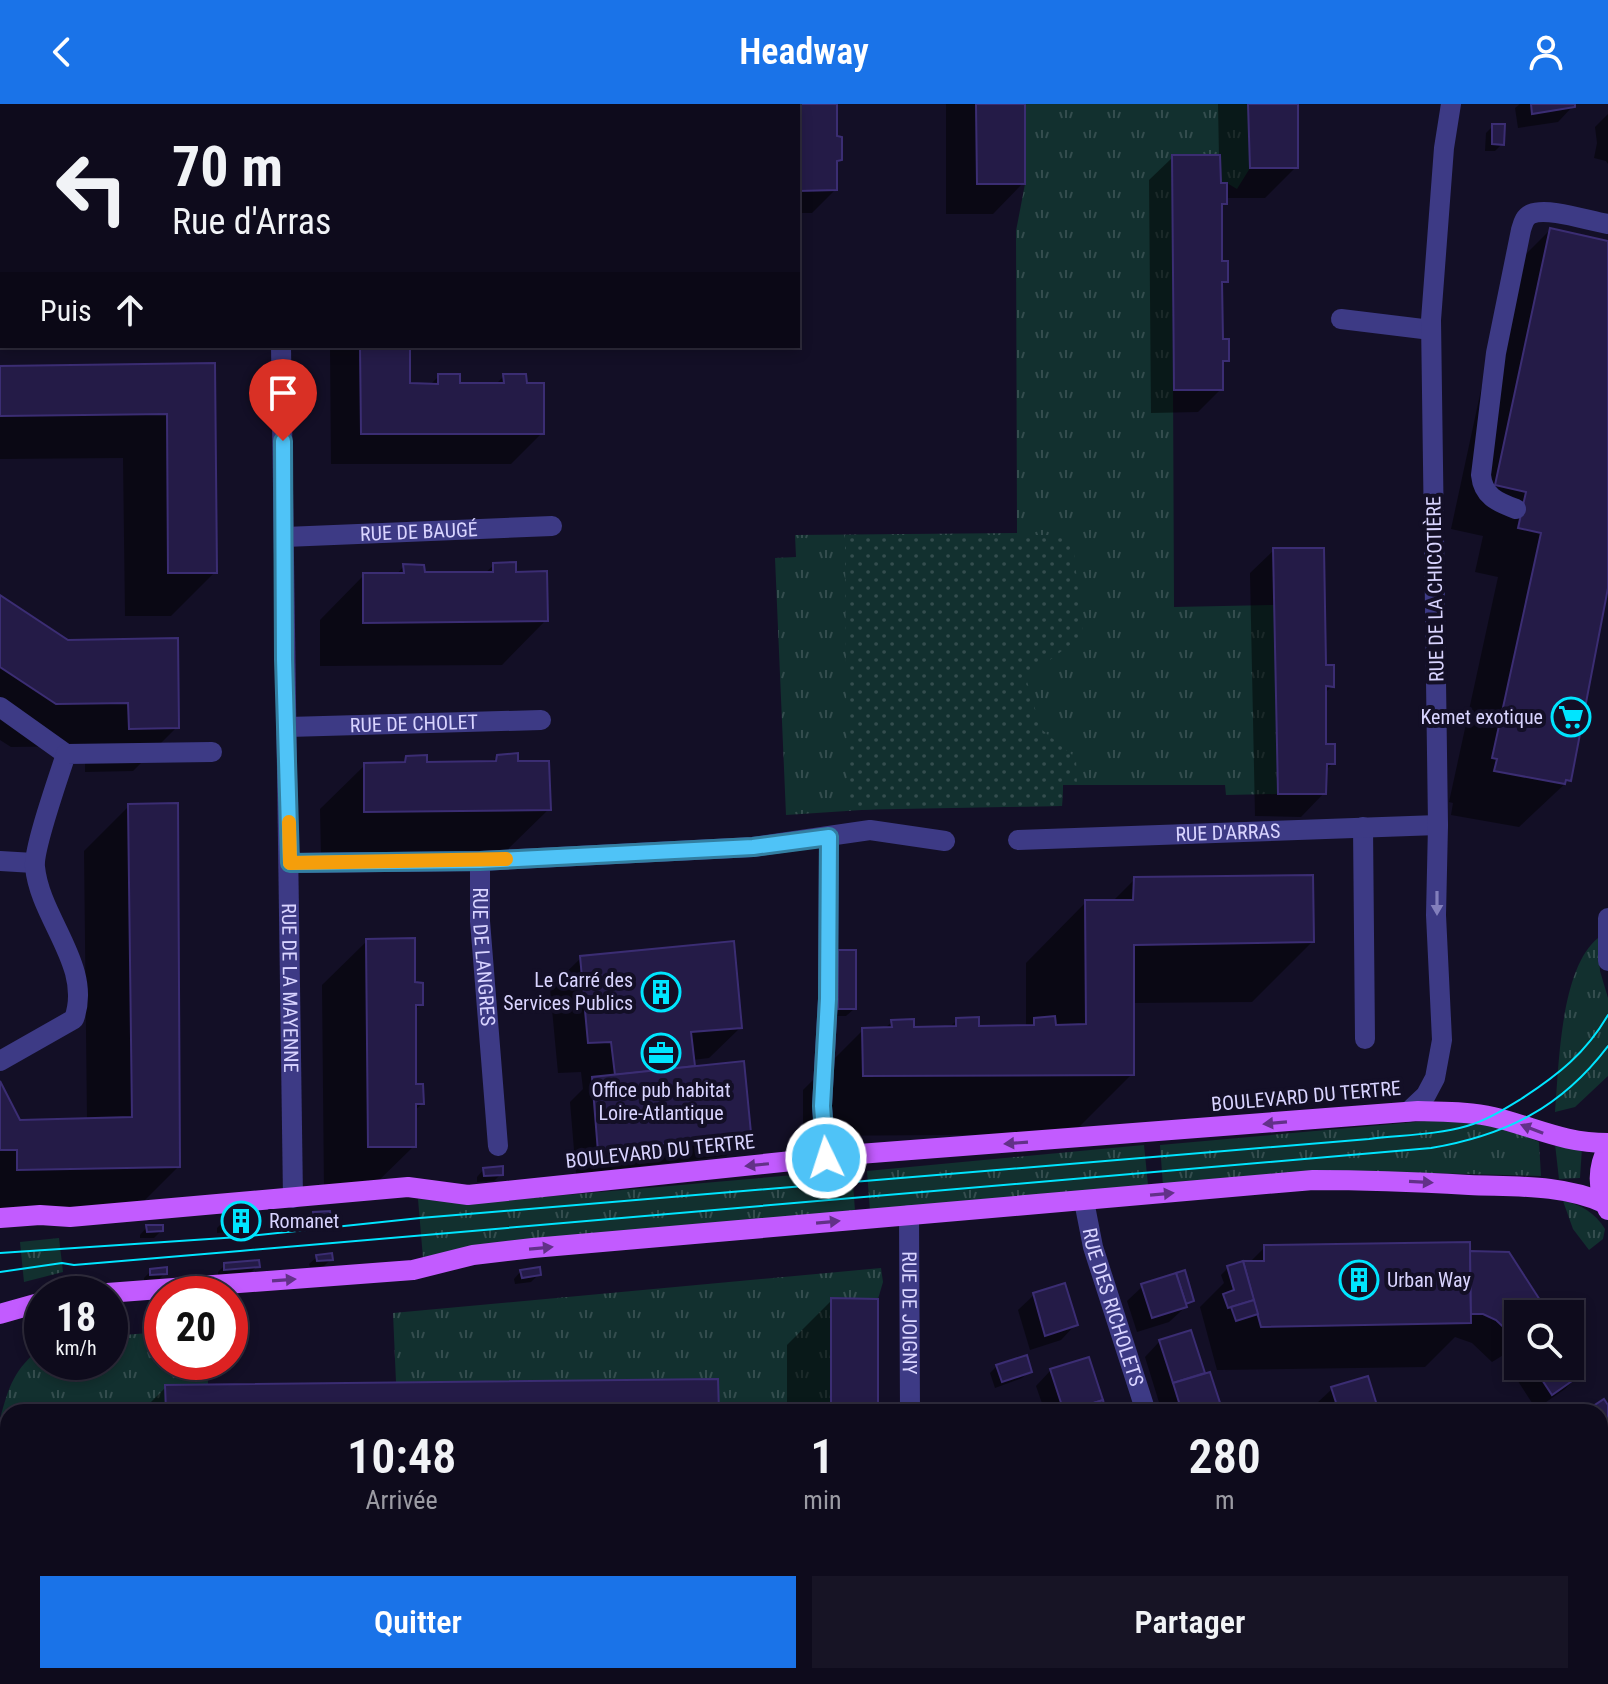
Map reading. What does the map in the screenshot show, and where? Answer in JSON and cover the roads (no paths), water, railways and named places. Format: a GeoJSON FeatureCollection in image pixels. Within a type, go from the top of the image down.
{"type":"FeatureCollection","features":[{"type":"Feature","properties":{"kind":"main road","name":"BOULEVARD DU TERTRE"},"geometry":{"type":"LineString","coordinates":[[0,1218],[40,1215],[70,1217],[408,1187],[468,1195],[826,1158],[1408,1112],[1479,1114],[1517,1123],[1550,1136],[1608,1145]]}},
{"type":"Feature","properties":{"kind":"main road"},"geometry":{"type":"LineString","coordinates":[[1606,1206],[1599,1178],[1608,1145]]}},
{"type":"Feature","properties":{"kind":"main road"},"geometry":{"type":"LineString","coordinates":[[128,1291],[413,1270],[473,1255],[1313,1180],[1554,1188],[1586,1195],[1606,1206]]}},
{"type":"Feature","properties":{"kind":"main road"},"geometry":{"type":"LineString","coordinates":[[0,1314],[24,1307]]}},
{"type":"Feature","properties":{"kind":"street","name":"RUE DE LA CHICOTIÈRE"},"geometry":{"type":"LineString","coordinates":[[1408,1112],[1426,1095],[1435,1078],[1442,1040],[1436,915],[1438,825],[1431,330],[1444,148],[1451,104]]}},
{"type":"Feature","properties":{"kind":"street"},"geometry":{"type":"LineString","coordinates":[[1516,509],[1488,495],[1481,475],[1496,353],[1521,230],[1525,219],[1532,214],[1546,212],[1608,224]]}},
{"type":"Feature","properties":{"kind":"street"},"geometry":{"type":"LineString","coordinates":[[1341,319],[1431,330]]}},
{"type":"Feature","properties":{"kind":"street","name":"RUE DE LA MAYENNE"},"geometry":{"type":"LineString","coordinates":[[281,348],[293,1198]]}},
{"type":"Feature","properties":{"kind":"street","name":"RUE DE BAUGÉ"},"geometry":{"type":"LineString","coordinates":[[285,537],[552,526]]}},
{"type":"Feature","properties":{"kind":"street"},"geometry":{"type":"LineString","coordinates":[[0,707],[66,754],[212,752]]}},
{"type":"Feature","properties":{"kind":"street","name":"RUE DE CHOLET"},"geometry":{"type":"LineString","coordinates":[[288,727],[541,720]]}},
{"type":"Feature","properties":{"kind":"street"},"geometry":{"type":"LineString","coordinates":[[0,1061],[74,1019],[79,1006],[75,971],[39,892],[34,863],[66,754]]}},
{"type":"Feature","properties":{"kind":"street","name":"RUE D'ARRAS"},"geometry":{"type":"LineString","coordinates":[[1018,840],[1438,825]]}},
{"type":"Feature","properties":{"kind":"street"},"geometry":{"type":"LineString","coordinates":[[1363,827],[1365,1039]]}},
{"type":"Feature","properties":{"kind":"street"},"geometry":{"type":"LineString","coordinates":[[480,861],[753,847],[870,830],[945,841]]}},
{"type":"Feature","properties":{"kind":"street"},"geometry":{"type":"LineString","coordinates":[[826,1158],[822,1106],[828,999],[829,837]]}},
{"type":"Feature","properties":{"kind":"street"},"geometry":{"type":"LineString","coordinates":[[0,861],[34,863]]}},
{"type":"Feature","properties":{"kind":"street","name":"RUE DE LANGRES"},"geometry":{"type":"LineString","coordinates":[[290,863],[480,861],[480,921],[498,1146]]}},
{"type":"Feature","properties":{"kind":"street"},"geometry":{"type":"LineString","coordinates":[[1608,918],[1608,961]]}},
{"type":"Feature","properties":{"kind":"street","name":"RUE DES RICHOLETS"},"geometry":{"type":"LineString","coordinates":[[1084,1201],[1093,1247],[1143,1404]]}},
{"type":"Feature","properties":{"kind":"street","name":"RUE DE JOIGNY"},"geometry":{"type":"LineString","coordinates":[[909,1215],[910,1404]]}},
{"type":"Feature","properties":{"kind":"tram line"},"geometry":{"type":"LineString","coordinates":[[0,1253],[239,1237],[420,1218],[1443,1131],[1481,1121],[1534,1090],[1581,1052],[1608,1015]]}},
{"type":"Feature","properties":{"kind":"tram line"},"geometry":{"type":"LineString","coordinates":[[0,1272],[62,1263],[74,1265],[1431,1148],[1484,1135],[1530,1115],[1571,1086],[1608,1046]]}},
{"type":"Feature","properties":{"kind":"place","name":"Kemet exotique"},"geometry":{"type":"Point","coordinates":[1571,717]}},
{"type":"Feature","properties":{"kind":"place","name":"Le Carré des Services Publics"},"geometry":{"type":"Point","coordinates":[661,992]}},
{"type":"Feature","properties":{"kind":"place","name":"Office pub habitat Loire-Atlantique"},"geometry":{"type":"Point","coordinates":[661,1053]}},
{"type":"Feature","properties":{"kind":"place","name":"Romanet"},"geometry":{"type":"Point","coordinates":[241,1221]}},
{"type":"Feature","properties":{"kind":"place","name":"Urban Way"},"geometry":{"type":"Point","coordinates":[1359,1280]}}]}
